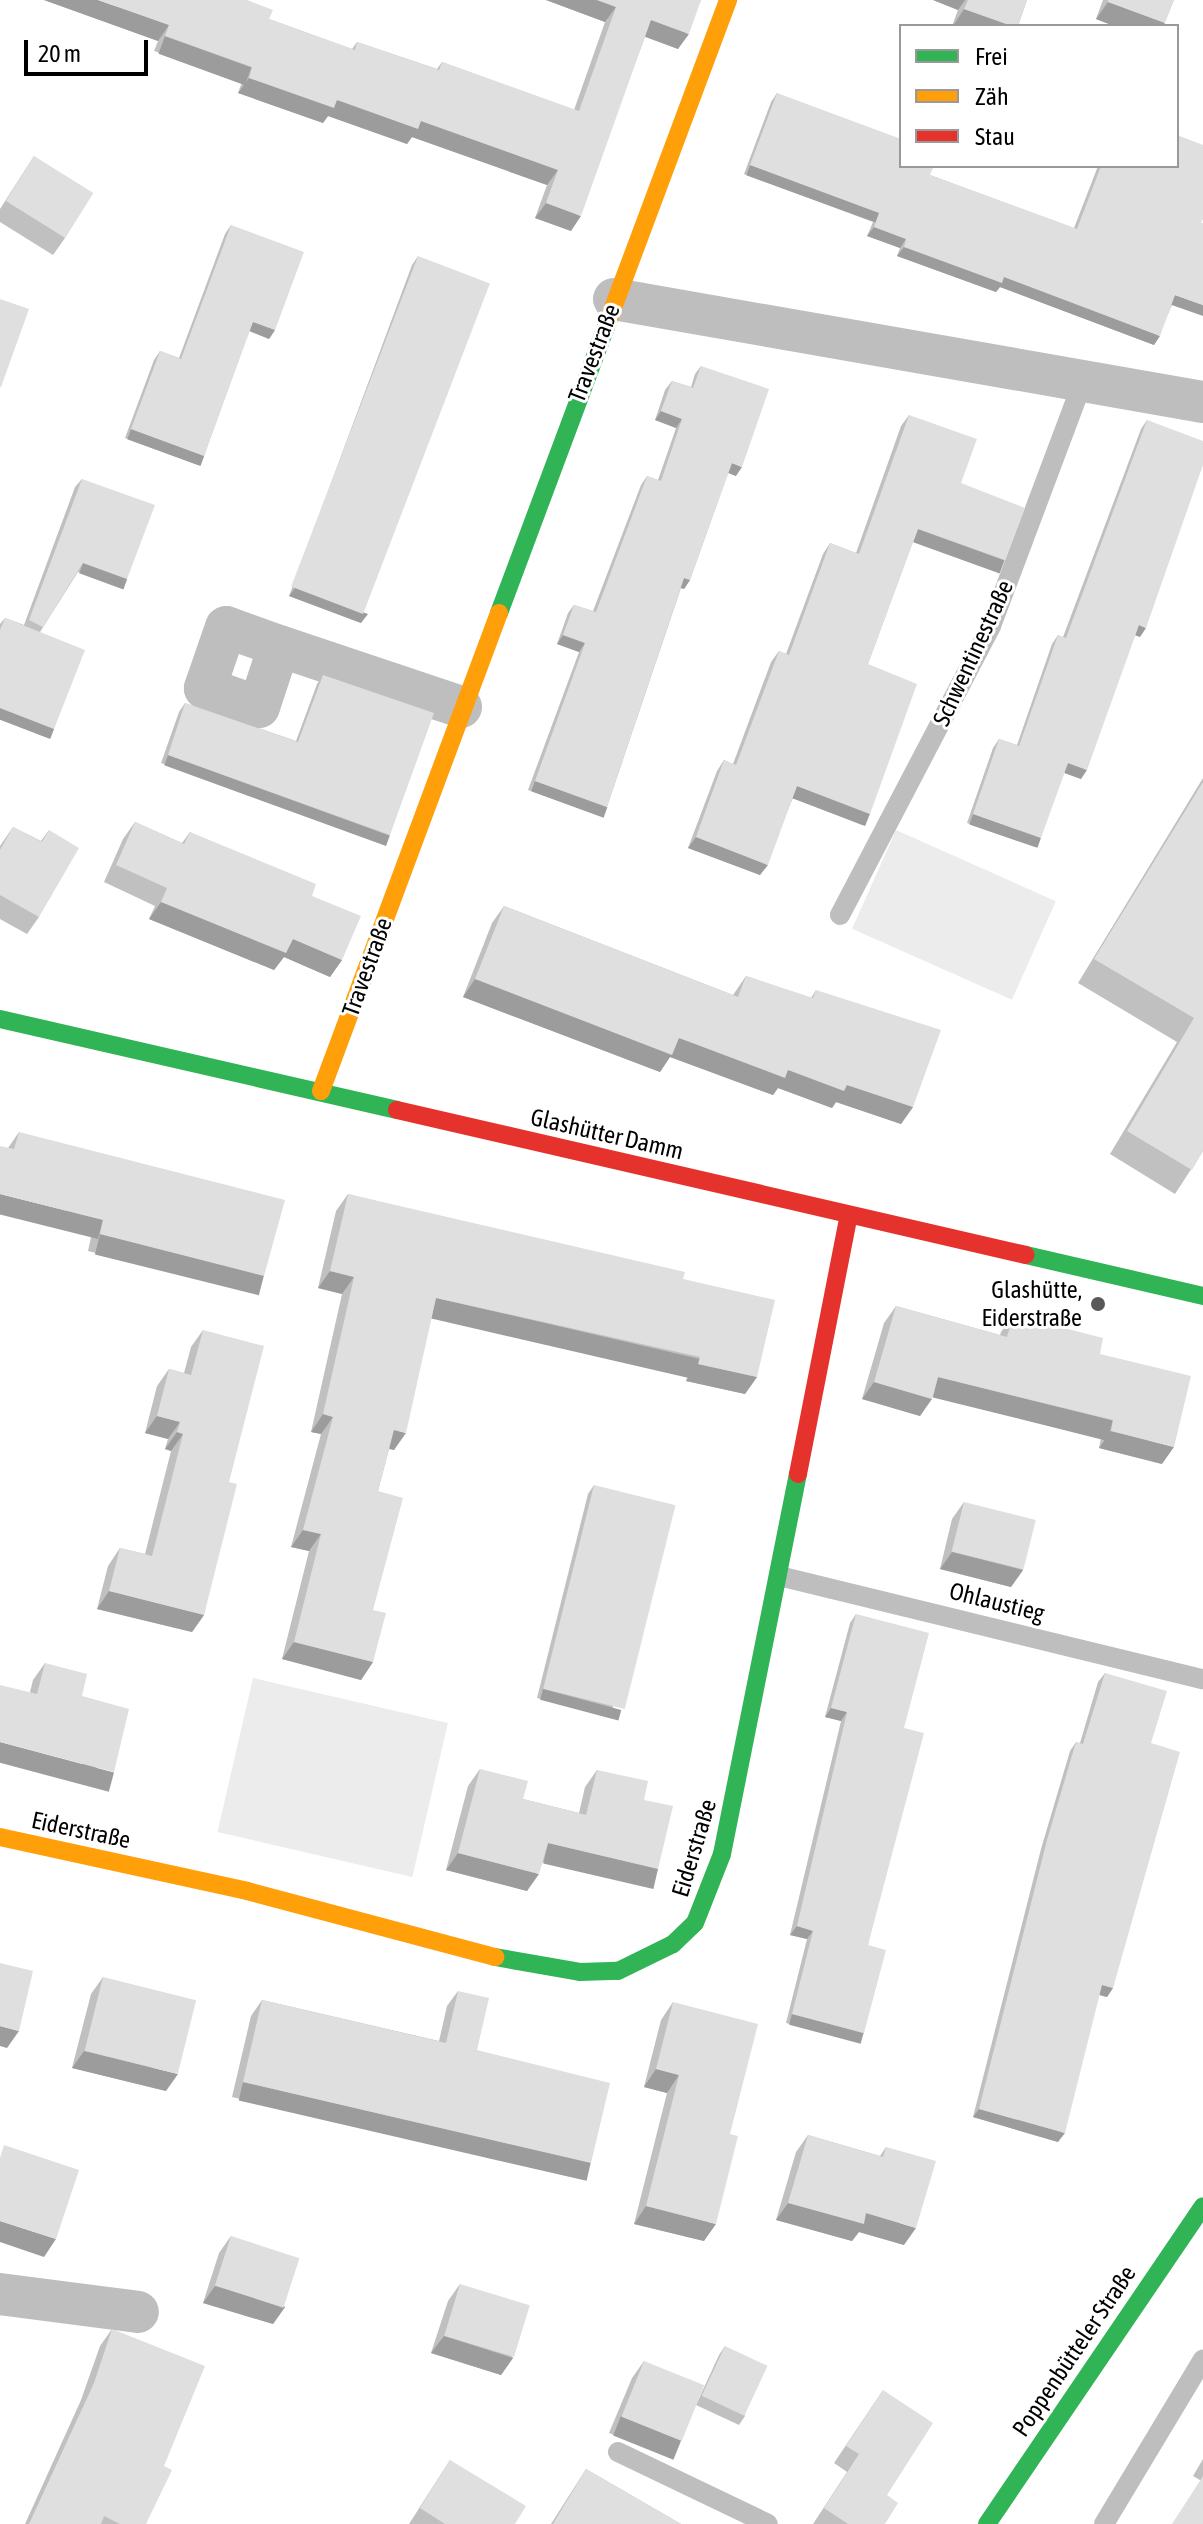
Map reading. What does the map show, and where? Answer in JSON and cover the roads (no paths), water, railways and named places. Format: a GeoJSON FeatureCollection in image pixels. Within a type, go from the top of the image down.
{"type":"FeatureCollection","features":[{"type":"Feature","properties":{"kind":"street","name":"Travestraße"},"geometry":{"type":"LineString","coordinates":[[321,1091],[461,707],[728,0]]}},
{"type":"Feature","properties":{"kind":"street"},"geometry":{"type":"LineString","coordinates":[[614,299],[1203,402]]}},
{"type":"Feature","properties":{"kind":"street"},"geometry":{"type":"LineString","coordinates":[[279,646],[461,707]]}},
{"type":"Feature","properties":{"kind":"street","name":"Glashütter Damm"},"geometry":{"type":"LineString","coordinates":[[0,1019],[1203,1296]]}},
{"type":"Feature","properties":{"kind":"street","name":"Eiderstraße"},"geometry":{"type":"LineString","coordinates":[[0,1837],[247,1891],[498,1958],[580,1972],[618,1971],[653,1956],[695,1923],[722,1854],[849,1215]]}},
{"type":"Feature","properties":{"kind":"street","name":"Poppenbütteler Straße"},"geometry":{"type":"LineString","coordinates":[[987,2524],[1203,2206]]}},
{"type":"Feature","properties":{"kind":"street"},"geometry":{"type":"LineString","coordinates":[[0,2294],[138,2312]]}},
{"type":"Feature","properties":{"kind":"lane","name":"Schwentinestraße"},"geometry":{"type":"LineString","coordinates":[[840,915],[991,626],[1083,381]]}},
{"type":"Feature","properties":{"kind":"lane","name":"Ohlaustieg"},"geometry":{"type":"LineString","coordinates":[[779,1576],[1203,1679]]}},
{"type":"Feature","properties":{"kind":"lane"},"geometry":{"type":"LineString","coordinates":[[1104,2524],[1203,2359]]}},
{"type":"Feature","properties":{"kind":"lane"},"geometry":{"type":"LineString","coordinates":[[618,2452],[768,2524]]}},
{"type":"Feature","properties":{"kind":"place","name":"Glashütte, Eiderstraße"},"geometry":{"type":"Point","coordinates":[1098,1304]}}]}
